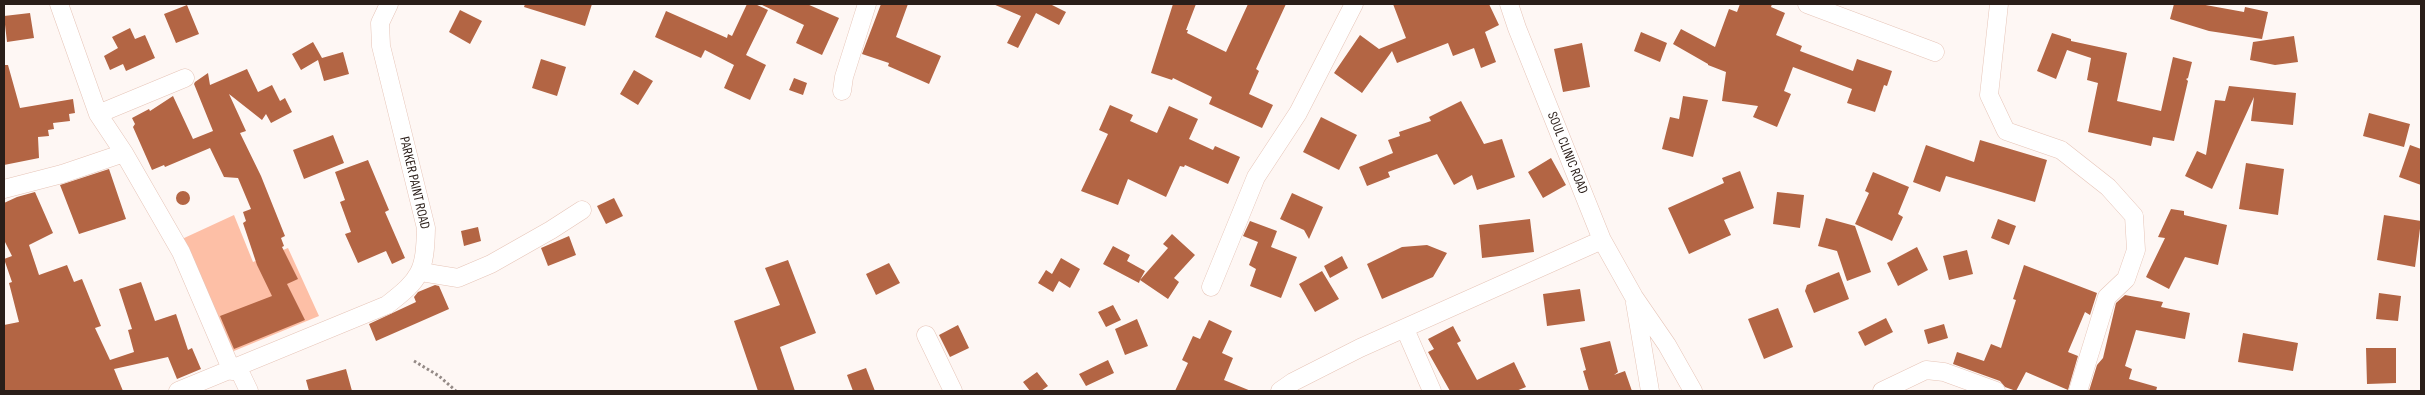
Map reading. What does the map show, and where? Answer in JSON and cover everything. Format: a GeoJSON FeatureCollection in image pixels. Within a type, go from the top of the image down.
{"type":"FeatureCollection","features":[{"type":"Feature","properties":{"kind":"street"},"geometry":{"type":"LineString","coordinates":[[60,4],[98,114],[124,153],[182,252],[235,369],[249,391]]}},
{"type":"Feature","properties":{"kind":"street","name":"PARKER PAINT ROAD"},"geometry":{"type":"LineString","coordinates":[[178,391],[387,305],[407,289],[421,272],[426,252],[426,228],[381,46],[380,23],[389,4]]}},
{"type":"Feature","properties":{"kind":"street"},"geometry":{"type":"LineString","coordinates":[[842,91],[844,77],[867,4]]}},
{"type":"Feature","properties":{"kind":"street"},"geometry":{"type":"LineString","coordinates":[[1211,287],[1256,178],[1298,113],[1354,4]]}},
{"type":"Feature","properties":{"kind":"street","name":"SOUL CLINIC ROAD"},"geometry":{"type":"LineString","coordinates":[[1509,4],[1602,240],[1634,297]]}},
{"type":"Feature","properties":{"kind":"street"},"geometry":{"type":"LineString","coordinates":[[1807,4],[1935,52]]}},
{"type":"Feature","properties":{"kind":"street"},"geometry":{"type":"LineString","coordinates":[[1999,4],[1989,94],[2006,131],[2061,150],[2108,187],[2134,216],[2136,250],[2126,279],[2107,297],[2078,391]]}},
{"type":"Feature","properties":{"kind":"street"},"geometry":{"type":"LineString","coordinates":[[98,114],[185,78]]}},
{"type":"Feature","properties":{"kind":"street"},"geometry":{"type":"LineString","coordinates":[[4,189],[62,174],[124,153]]}},
{"type":"Feature","properties":{"kind":"street"},"geometry":{"type":"LineString","coordinates":[[421,272],[458,278],[491,264],[582,210]]}},
{"type":"Feature","properties":{"kind":"street"},"geometry":{"type":"LineString","coordinates":[[1280,391],[1293,382],[1360,348],[1602,240]]}},
{"type":"Feature","properties":{"kind":"street"},"geometry":{"type":"LineString","coordinates":[[1634,297],[1650,391]]}},
{"type":"Feature","properties":{"kind":"street"},"geometry":{"type":"LineString","coordinates":[[1634,297],[1667,345],[1693,391]]}},
{"type":"Feature","properties":{"kind":"street"},"geometry":{"type":"LineString","coordinates":[[1405,328],[1432,391]]}},
{"type":"Feature","properties":{"kind":"street"},"geometry":{"type":"LineString","coordinates":[[926,335],[953,391]]}},
{"type":"Feature","properties":{"kind":"street"},"geometry":{"type":"LineString","coordinates":[[1882,391],[1926,370],[1944,372],[1996,391]]}},
{"type":"Feature","properties":{"kind":"path"},"geometry":{"type":"LineString","coordinates":[[414,361],[440,376],[456,391]]}},
{"type":"Feature","properties":{"kind":"shaded area"},"geometry":{"type":"Polygon","coordinates":[[[234,215],[253,262],[288,248],[319,316],[229,353],[182,239],[234,215]]]}},
{"type":"Feature","properties":{"kind":"building"},"geometry":{"type":"Polygon","coordinates":[[[525,4],[592,4],[585,26],[524,7],[525,4]]]}},
{"type":"Feature","properties":{"kind":"building"},"geometry":{"type":"Polygon","coordinates":[[[747,4],[755,4],[768,10],[746,55],[766,65],[750,100],[724,88],[734,65],[705,50],[701,58],[655,37],[666,11],[727,38],[728,34],[732,36],[747,4]]]}},
{"type":"Feature","properties":{"kind":"building"},"geometry":{"type":"Polygon","coordinates":[[[760,4],[807,4],[839,18],[822,55],[796,43],[804,25],[760,4]]]}},
{"type":"Feature","properties":{"kind":"building"},"geometry":{"type":"Polygon","coordinates":[[[881,4],[908,4],[896,37],[941,56],[929,84],[888,66],[889,63],[862,54],[881,4]]]}},
{"type":"Feature","properties":{"kind":"building"},"geometry":{"type":"Polygon","coordinates":[[[993,4],[1050,4],[1066,12],[1059,25],[1036,13],[1018,48],[1007,43],[1021,16],[993,4]]]}},
{"type":"Feature","properties":{"kind":"building"},"geometry":{"type":"Polygon","coordinates":[[[1173,4],[1196,4],[1186,30],[1188,30],[1187,33],[1226,52],[1248,4],[1286,4],[1256,69],[1259,71],[1249,94],[1273,105],[1262,128],[1209,104],[1212,97],[1173,78],[1172,80],[1151,73],[1173,4]]]}},
{"type":"Feature","properties":{"kind":"building"},"geometry":{"type":"Polygon","coordinates":[[[1393,4],[1489,4],[1499,25],[1485,32],[1496,62],[1481,68],[1474,48],[1453,56],[1448,43],[1397,63],[1392,51],[1362,93],[1334,73],[1360,35],[1379,49],[1406,38],[1393,4]]]}},
{"type":"Feature","properties":{"kind":"building"},"geometry":{"type":"Polygon","coordinates":[[[1740,4],[1772,4],[1771,7],[1785,13],[1776,35],[1802,46],[1800,51],[1853,71],[1857,59],[1892,71],[1887,86],[1884,85],[1875,112],[1847,103],[1852,89],[1793,67],[1784,91],[1791,94],[1777,127],[1753,117],[1758,106],[1722,101],[1726,72],[1708,65],[1673,44],[1681,29],[1715,47],[1729,9],[1737,12],[1740,4]]]}},
{"type":"Feature","properties":{"kind":"building"},"geometry":{"type":"Polygon","coordinates":[[[2174,4],[2200,4],[2244,12],[2245,7],[2268,12],[2262,39],[2209,31],[2170,19],[2174,4]]]}},
{"type":"Feature","properties":{"kind":"building"},"geometry":{"type":"Polygon","coordinates":[[[187,5],[199,34],[176,43],[164,14],[187,5]]]}},
{"type":"Feature","properties":{"kind":"building"},"geometry":{"type":"Polygon","coordinates":[[[460,10],[482,21],[470,44],[449,32],[460,10]]]}},
{"type":"Feature","properties":{"kind":"building"},"geometry":{"type":"Polygon","coordinates":[[[30,13],[34,38],[7,42],[4,16],[30,13]]]}},
{"type":"Feature","properties":{"kind":"building"},"geometry":{"type":"Polygon","coordinates":[[[130,28],[135,39],[145,35],[155,58],[126,71],[123,64],[110,70],[104,56],[118,48],[112,37],[130,28]]]}},
{"type":"Feature","properties":{"kind":"building"},"geometry":{"type":"Polygon","coordinates":[[[1641,32],[1667,43],[1660,62],[1634,51],[1641,32]]]}},
{"type":"Feature","properties":{"kind":"building"},"geometry":{"type":"Polygon","coordinates":[[[2052,33],[2071,39],[2071,41],[2127,53],[2117,101],[2161,111],[2173,57],[2192,62],[2188,78],[2186,79],[2188,81],[2174,141],[2153,137],[2151,146],[2088,132],[2098,83],[2087,80],[2091,58],[2067,50],[2056,79],[2037,71],[2052,33]]]}},
{"type":"Feature","properties":{"kind":"building"},"geometry":{"type":"Polygon","coordinates":[[[2294,36],[2298,62],[2275,65],[2250,60],[2253,42],[2294,36]]]}},
{"type":"Feature","properties":{"kind":"building"},"geometry":{"type":"Polygon","coordinates":[[[313,42],[322,58],[343,52],[349,74],[324,81],[318,60],[301,70],[292,54],[313,42]]]}},
{"type":"Feature","properties":{"kind":"building"},"geometry":{"type":"Polygon","coordinates":[[[1582,43],[1590,87],[1563,92],[1554,49],[1582,43]]]}},
{"type":"Feature","properties":{"kind":"building"},"geometry":{"type":"Polygon","coordinates":[[[541,59],[566,67],[557,96],[532,88],[541,59]]]}},
{"type":"Feature","properties":{"kind":"building"},"geometry":{"type":"Polygon","coordinates":[[[4,65],[8,65],[20,108],[73,99],[75,113],[69,114],[70,121],[53,123],[54,129],[48,130],[49,136],[38,137],[39,158],[4,165],[4,65]]]}},
{"type":"Feature","properties":{"kind":"building"},"geometry":{"type":"Polygon","coordinates":[[[247,69],[258,92],[272,85],[280,101],[285,98],[292,112],[271,123],[266,114],[262,120],[229,94],[246,131],[240,133],[261,176],[285,236],[281,238],[284,246],[282,247],[298,279],[287,284],[305,320],[234,349],[220,316],[272,296],[257,265],[243,223],[246,221],[243,212],[251,209],[238,178],[224,177],[210,148],[165,167],[164,165],[152,170],[133,127],[135,124],[132,118],[149,109],[150,111],[173,96],[193,139],[213,131],[194,84],[195,82],[208,73],[210,85],[247,69]]]}},
{"type":"Feature","properties":{"kind":"building"},"geometry":{"type":"Polygon","coordinates":[[[634,70],[653,81],[638,105],[620,94],[634,70]]]}},
{"type":"Feature","properties":{"kind":"building"},"geometry":{"type":"Polygon","coordinates":[[[794,78],[807,83],[803,95],[789,90],[794,78]]]}},
{"type":"Feature","properties":{"kind":"building"},"geometry":{"type":"Polygon","coordinates":[[[2229,86],[2296,93],[2293,125],[2251,121],[2254,97],[2212,189],[2185,176],[2197,151],[2206,155],[2215,100],[2225,101],[2229,86]]]}},
{"type":"Feature","properties":{"kind":"building"},"geometry":{"type":"Polygon","coordinates":[[[1683,96],[1708,100],[1693,157],[1662,149],[1670,117],[1679,119],[1683,96]]]}},
{"type":"Feature","properties":{"kind":"building"},"geometry":{"type":"Polygon","coordinates":[[[1461,101],[1484,144],[1502,139],[1515,177],[1477,190],[1472,175],[1454,185],[1437,154],[1388,172],[1390,177],[1367,186],[1359,167],[1393,153],[1388,140],[1400,136],[1399,132],[1431,121],[1429,117],[1461,101]]]}},
{"type":"Feature","properties":{"kind":"building"},"geometry":{"type":"Polygon","coordinates":[[[1110,105],[1133,115],[1130,121],[1157,133],[1169,106],[1198,119],[1189,139],[1213,150],[1215,146],[1240,157],[1228,184],[1185,165],[1184,167],[1180,166],[1166,197],[1128,179],[1118,205],[1081,191],[1108,134],[1099,130],[1110,105]]]}},
{"type":"Feature","properties":{"kind":"building"},"geometry":{"type":"Polygon","coordinates":[[[2369,113],[2410,124],[2404,147],[2363,136],[2369,113]]]}},
{"type":"Feature","properties":{"kind":"building"},"geometry":{"type":"Polygon","coordinates":[[[1321,117],[1357,135],[1339,170],[1303,152],[1321,117]]]}},
{"type":"Feature","properties":{"kind":"building"},"geometry":{"type":"Polygon","coordinates":[[[333,135],[344,163],[304,179],[293,150],[333,135]]]}},
{"type":"Feature","properties":{"kind":"building"},"geometry":{"type":"Polygon","coordinates":[[[1980,140],[2047,160],[2035,202],[1946,176],[1940,192],[1913,182],[1926,145],[1974,162],[1980,140]]]}},
{"type":"Feature","properties":{"kind":"building"},"geometry":{"type":"Polygon","coordinates":[[[2410,145],[2421,149],[2421,185],[2399,177],[2410,145]]]}},
{"type":"Feature","properties":{"kind":"building"},"geometry":{"type":"Polygon","coordinates":[[[1551,158],[1566,185],[1543,198],[1528,172],[1551,158]]]}},
{"type":"Feature","properties":{"kind":"building"},"geometry":{"type":"Polygon","coordinates":[[[368,160],[389,210],[385,212],[405,258],[392,264],[386,251],[358,263],[345,234],[351,232],[340,202],[345,200],[335,172],[368,160]]]}},
{"type":"Feature","properties":{"kind":"building"},"geometry":{"type":"Polygon","coordinates":[[[2246,163],[2284,169],[2278,215],[2239,209],[2246,163]]]}},
{"type":"Feature","properties":{"kind":"building"},"geometry":{"type":"Polygon","coordinates":[[[109,169],[126,219],[79,234],[60,185],[109,169]]]}},
{"type":"Feature","properties":{"kind":"building"},"geometry":{"type":"Polygon","coordinates":[[[1740,171],[1754,208],[1724,220],[1731,235],[1689,254],[1668,208],[1724,183],[1722,178],[1740,171]]]}},
{"type":"Feature","properties":{"kind":"building"},"geometry":{"type":"Polygon","coordinates":[[[1873,172],[1909,187],[1898,214],[1903,217],[1892,241],[1855,224],[1869,193],[1865,191],[1873,172]]]}},
{"type":"Feature","properties":{"kind":"building"},"geometry":{"type":"Polygon","coordinates":[[[183,191],[188,193],[190,198],[188,203],[183,205],[178,203],[176,198],[178,193],[183,191]]]}},
{"type":"Feature","properties":{"kind":"building"},"geometry":{"type":"Polygon","coordinates":[[[35,192],[53,233],[29,245],[39,275],[67,265],[74,282],[82,279],[101,326],[95,328],[110,360],[134,352],[128,330],[132,329],[119,289],[141,282],[155,321],[176,314],[188,350],[192,348],[201,369],[177,379],[168,357],[114,369],[123,391],[4,391],[4,325],[19,322],[9,283],[12,282],[4,259],[12,256],[4,240],[4,203],[35,192]]]}},
{"type":"Feature","properties":{"kind":"building"},"geometry":{"type":"Polygon","coordinates":[[[1777,192],[1804,195],[1800,228],[1773,224],[1777,192]]]}},
{"type":"Feature","properties":{"kind":"building"},"geometry":{"type":"Polygon","coordinates":[[[1292,193],[1323,207],[1309,239],[1304,230],[1280,219],[1292,193]]]}},
{"type":"Feature","properties":{"kind":"building"},"geometry":{"type":"Polygon","coordinates":[[[614,198],[623,216],[606,224],[597,206],[614,198]]]}},
{"type":"Feature","properties":{"kind":"building"},"geometry":{"type":"Polygon","coordinates":[[[2171,209],[2184,211],[2184,215],[2227,225],[2218,265],[2185,257],[2169,289],[2146,277],[2165,238],[2158,237],[2171,209]]]}},
{"type":"Feature","properties":{"kind":"building"},"geometry":{"type":"Polygon","coordinates":[[[2384,215],[2421,221],[2415,267],[2377,260],[2384,215]]]}},
{"type":"Feature","properties":{"kind":"building"},"geometry":{"type":"Polygon","coordinates":[[[1826,218],[1855,226],[1871,272],[1847,281],[1837,251],[1818,246],[1826,218]]]}},
{"type":"Feature","properties":{"kind":"building"},"geometry":{"type":"Polygon","coordinates":[[[1530,219],[1534,252],[1482,258],[1479,225],[1530,219]]]}},
{"type":"Feature","properties":{"kind":"building"},"geometry":{"type":"Polygon","coordinates":[[[1998,219],[2016,226],[2009,245],[1991,238],[1998,219]]]}},
{"type":"Feature","properties":{"kind":"building"},"geometry":{"type":"Polygon","coordinates":[[[1250,221],[1277,231],[1271,247],[1297,257],[1281,298],[1250,286],[1256,269],[1249,265],[1258,242],[1243,236],[1250,221]]]}},
{"type":"Feature","properties":{"kind":"building"},"geometry":{"type":"Polygon","coordinates":[[[478,227],[481,241],[464,246],[461,231],[478,227]]]}},
{"type":"Feature","properties":{"kind":"building"},"geometry":{"type":"Polygon","coordinates":[[[1172,234],[1195,255],[1174,278],[1179,282],[1168,299],[1140,280],[1168,248],[1163,244],[1172,234]]]}},
{"type":"Feature","properties":{"kind":"building"},"geometry":{"type":"Polygon","coordinates":[[[569,236],[576,255],[548,266],[541,248],[569,236]]]}},
{"type":"Feature","properties":{"kind":"building"},"geometry":{"type":"Polygon","coordinates":[[[1427,245],[1447,253],[1433,277],[1382,299],[1367,264],[1402,247],[1427,245]]]}},
{"type":"Feature","properties":{"kind":"building"},"geometry":{"type":"Polygon","coordinates":[[[1113,246],[1130,255],[1127,261],[1145,271],[1139,283],[1103,264],[1113,246]]]}},
{"type":"Feature","properties":{"kind":"building"},"geometry":{"type":"Polygon","coordinates":[[[1917,247],[1928,270],[1898,286],[1887,263],[1917,247]]]}},
{"type":"Feature","properties":{"kind":"building"},"geometry":{"type":"Polygon","coordinates":[[[1967,250],[1973,274],[1949,280],[1943,256],[1967,250]]]}},
{"type":"Feature","properties":{"kind":"building"},"geometry":{"type":"Polygon","coordinates":[[[1342,256],[1348,268],[1330,278],[1324,266],[1342,256]]]}},
{"type":"Feature","properties":{"kind":"building"},"geometry":{"type":"Polygon","coordinates":[[[1061,258],[1080,269],[1070,288],[1059,281],[1053,292],[1038,283],[1046,270],[1052,274],[1061,258]]]}},
{"type":"Feature","properties":{"kind":"building"},"geometry":{"type":"Polygon","coordinates":[[[788,260],[816,333],[780,347],[795,391],[758,391],[734,321],[780,305],[765,268],[788,260]]]}},
{"type":"Feature","properties":{"kind":"building"},"geometry":{"type":"Polygon","coordinates":[[[889,263],[900,283],[876,295],[866,274],[889,263]]]}},
{"type":"Feature","properties":{"kind":"building"},"geometry":{"type":"Polygon","coordinates":[[[2024,265],[2097,293],[2090,315],[2085,312],[2068,352],[2078,356],[2068,390],[2026,372],[2016,391],[2005,387],[2000,381],[1953,364],[1957,352],[1984,361],[1991,344],[2001,348],[2016,300],[2013,299],[2024,265]]]}},
{"type":"Feature","properties":{"kind":"building"},"geometry":{"type":"Polygon","coordinates":[[[1322,271],[1339,299],[1315,312],[1299,284],[1322,271]]]}},
{"type":"Feature","properties":{"kind":"building"},"geometry":{"type":"Polygon","coordinates":[[[1839,272],[1849,299],[1814,313],[1805,291],[1807,285],[1839,272]]]}},
{"type":"Feature","properties":{"kind":"building"},"geometry":{"type":"Polygon","coordinates":[[[435,285],[439,286],[449,309],[376,341],[369,324],[416,302],[414,297],[418,292],[435,285]]]}},
{"type":"Feature","properties":{"kind":"building"},"geometry":{"type":"Polygon","coordinates":[[[1580,289],[1585,321],[1547,326],[1543,294],[1580,289]]]}},
{"type":"Feature","properties":{"kind":"building"},"geometry":{"type":"Polygon","coordinates":[[[2379,293],[2401,296],[2398,321],[2376,319],[2379,293]]]}},
{"type":"Feature","properties":{"kind":"building"},"geometry":{"type":"Polygon","coordinates":[[[2125,295],[2163,302],[2161,307],[2190,313],[2185,339],[2136,330],[2125,366],[2132,369],[2129,379],[2157,387],[2156,391],[2089,391],[2097,365],[2103,358],[2116,303],[2125,295]]]}},
{"type":"Feature","properties":{"kind":"building"},"geometry":{"type":"Polygon","coordinates":[[[1113,305],[1121,320],[1106,327],[1098,312],[1113,305]]]}},
{"type":"Feature","properties":{"kind":"building"},"geometry":{"type":"Polygon","coordinates":[[[1778,308],[1793,347],[1764,359],[1748,319],[1778,308]]]}},
{"type":"Feature","properties":{"kind":"building"},"geometry":{"type":"Polygon","coordinates":[[[1886,318],[1893,332],[1865,346],[1858,332],[1886,318]]]}},
{"type":"Feature","properties":{"kind":"building"},"geometry":{"type":"Polygon","coordinates":[[[1137,319],[1148,346],[1125,355],[1115,329],[1137,319]]]}},
{"type":"Feature","properties":{"kind":"building"},"geometry":{"type":"Polygon","coordinates":[[[1209,320],[1232,331],[1222,353],[1233,358],[1224,380],[1251,391],[1175,391],[1188,363],[1182,360],[1193,336],[1200,339],[1209,320]]]}},
{"type":"Feature","properties":{"kind":"building"},"geometry":{"type":"Polygon","coordinates":[[[1944,324],[1948,338],[1928,344],[1924,330],[1944,324]]]}},
{"type":"Feature","properties":{"kind":"building"},"geometry":{"type":"Polygon","coordinates":[[[958,325],[969,348],[950,357],[939,335],[958,325]]]}},
{"type":"Feature","properties":{"kind":"building"},"geometry":{"type":"Polygon","coordinates":[[[1453,326],[1461,341],[1457,343],[1477,380],[1514,362],[1526,387],[1516,391],[1450,391],[1428,352],[1434,349],[1428,339],[1453,326]]]}},
{"type":"Feature","properties":{"kind":"building"},"geometry":{"type":"Polygon","coordinates":[[[2243,333],[2298,343],[2293,371],[2238,362],[2243,333]]]}},
{"type":"Feature","properties":{"kind":"building"},"geometry":{"type":"Polygon","coordinates":[[[1610,341],[1618,372],[1614,375],[1625,371],[1632,391],[1589,391],[1583,371],[1586,370],[1580,348],[1610,341]]]}},
{"type":"Feature","properties":{"kind":"building"},"geometry":{"type":"Polygon","coordinates":[[[2366,348],[2396,348],[2396,383],[2367,384],[2366,348]]]}},
{"type":"Feature","properties":{"kind":"building"},"geometry":{"type":"Polygon","coordinates":[[[1108,360],[1114,373],[1086,386],[1079,374],[1108,360]]]}},
{"type":"Feature","properties":{"kind":"building"},"geometry":{"type":"Polygon","coordinates":[[[866,368],[875,391],[853,391],[847,375],[866,368]]]}},
{"type":"Feature","properties":{"kind":"building"},"geometry":{"type":"Polygon","coordinates":[[[346,369],[352,391],[309,391],[306,380],[346,369]]]}},
{"type":"Feature","properties":{"kind":"building"},"geometry":{"type":"Polygon","coordinates":[[[1037,372],[1048,386],[1041,391],[1030,391],[1023,382],[1037,372]]]}}]}
